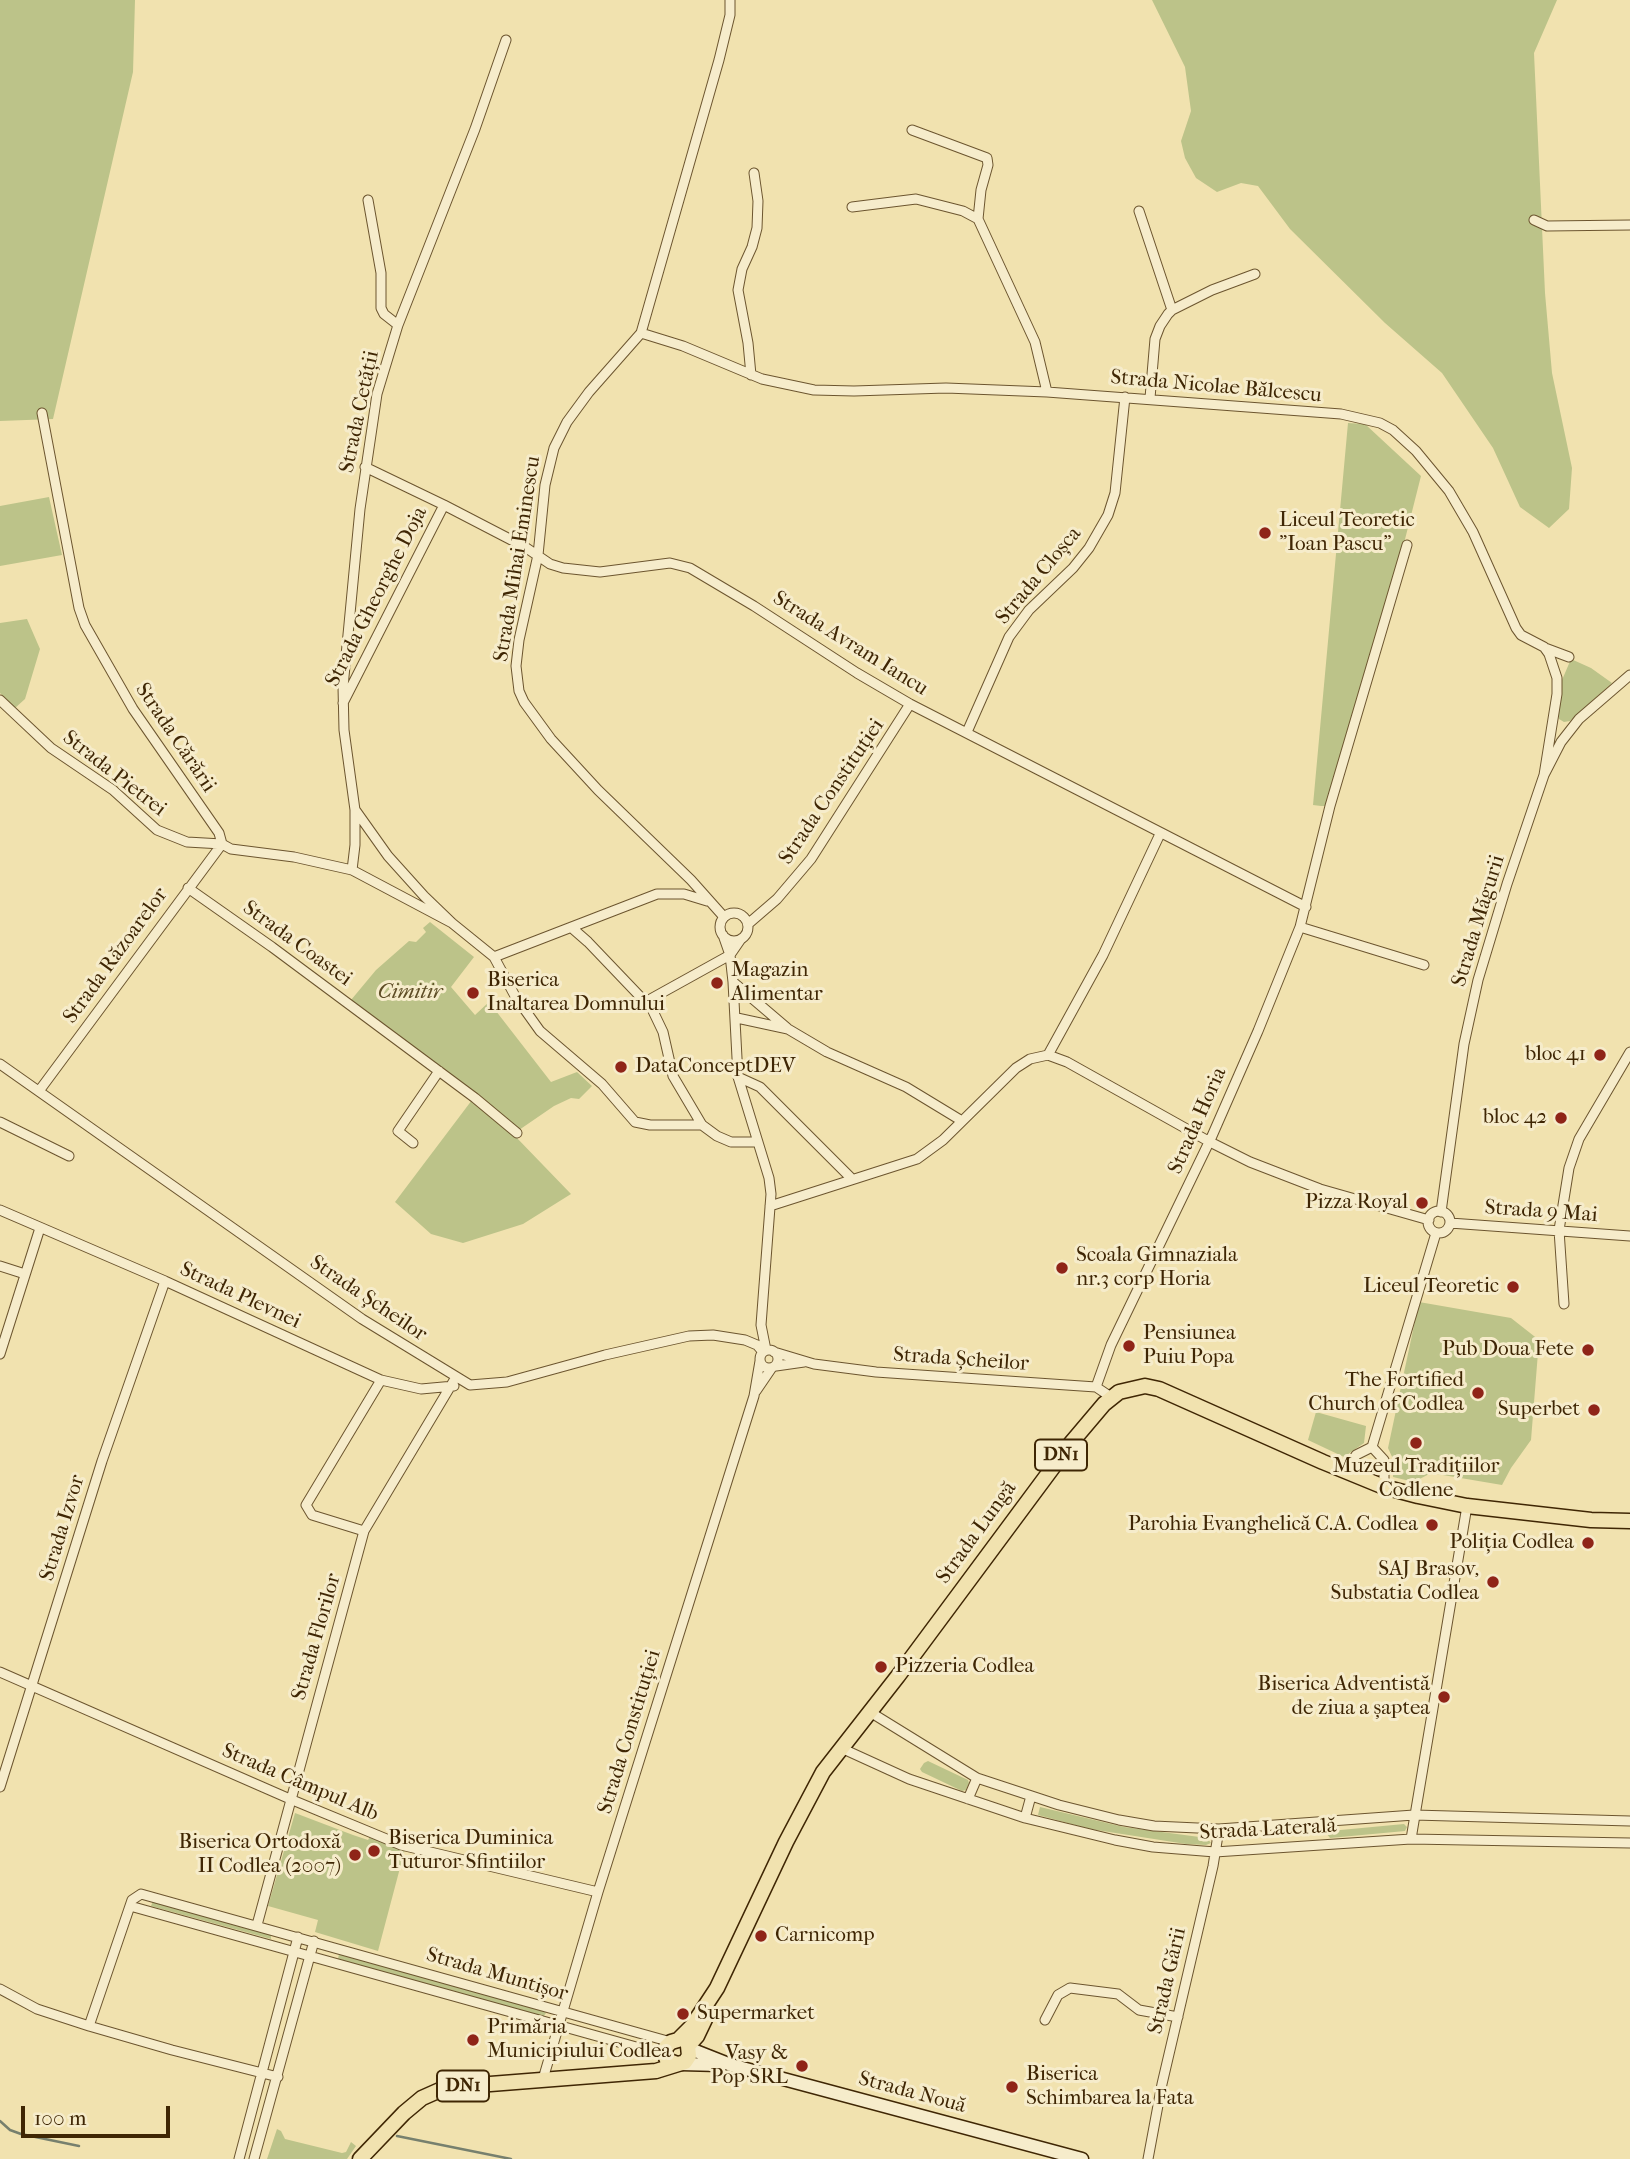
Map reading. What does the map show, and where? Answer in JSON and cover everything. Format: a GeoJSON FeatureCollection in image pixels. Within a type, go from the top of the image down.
{"type":"FeatureCollection","features":[{"type":"Feature","properties":{"kind":"highway"},"geometry":{"type":"LineString","coordinates":[[1111,1397],[1136,1387],[1159,1389],[1384,1487],[1467,1506],[1591,1520],[1630,1521]]}},
{"type":"Feature","properties":{"kind":"highway","name":"Strada Lungă"},"geometry":{"type":"LineString","coordinates":[[677,2052],[702,2028],[716,1988],[809,1795],[841,1748],[1045,1476],[1084,1426],[1111,1397]]}},
{"type":"Feature","properties":{"kind":"highway","name":"DN1"},"geometry":{"type":"LineString","coordinates":[[360,2159],[394,2122],[422,2098],[440,2090],[656,2071],[677,2052]]}},
{"type":"Feature","properties":{"kind":"main road","name":"Strada Nouă"},"geometry":{"type":"LineString","coordinates":[[677,2052],[1082,2159]]}},
{"type":"Feature","properties":{"kind":"street","name":"Strada Mihai Eminescu"},"geometry":{"type":"LineString","coordinates":[[724,917],[569,759],[524,702],[519,691],[516,666],[519,640],[538,555],[545,485],[554,448],[567,422],[589,392],[641,333],[719,60],[730,15],[730,0]]}},
{"type":"Feature","properties":{"kind":"street","name":"Strada Cetății"},"geometry":{"type":"LineString","coordinates":[[352,870],[355,810],[342,705],[365,467],[377,394],[398,325],[475,129],[506,40]]}},
{"type":"Feature","properties":{"kind":"street"},"geometry":{"type":"LineString","coordinates":[[912,130],[987,158],[978,219],[1035,342],[1047,392]]}},
{"type":"Feature","properties":{"kind":"street"},"geometry":{"type":"LineString","coordinates":[[751,375],[738,290],[742,269],[757,228],[758,201],[754,173]]}},
{"type":"Feature","properties":{"kind":"street"},"geometry":{"type":"LineString","coordinates":[[852,207],[916,199],[963,211],[978,219]]}},
{"type":"Feature","properties":{"kind":"street"},"geometry":{"type":"LineString","coordinates":[[368,200],[381,273],[381,308],[384,314],[398,325]]}},
{"type":"Feature","properties":{"kind":"street"},"geometry":{"type":"LineString","coordinates":[[1139,211],[1172,310]]}},
{"type":"Feature","properties":{"kind":"street"},"geometry":{"type":"LineString","coordinates":[[1534,220],[1547,226],[1630,225]]}},
{"type":"Feature","properties":{"kind":"street"},"geometry":{"type":"LineString","coordinates":[[1150,398],[1155,339],[1160,326],[1172,310],[1212,290],[1255,274]]}},
{"type":"Feature","properties":{"kind":"street","name":"Strada Nicolae Bălcescu"},"geometry":{"type":"LineString","coordinates":[[641,333],[683,346],[751,375],[791,386],[833,391],[946,387],[1047,392],[1150,398],[1352,415],[1370,419],[1393,430],[1430,467],[1459,506],[1516,628],[1527,640],[1569,657]]}},
{"type":"Feature","properties":{"kind":"street","name":"Strada Cloșca"},"geometry":{"type":"LineString","coordinates":[[967,732],[1009,637],[1029,610],[1082,558],[1108,515],[1115,493],[1125,397]]}},
{"type":"Feature","properties":{"kind":"street","name":"Strada Cărării"},"geometry":{"type":"LineString","coordinates":[[42,413],[79,608],[85,625],[132,709],[219,834],[222,844]]}},
{"type":"Feature","properties":{"kind":"street","name":"Strada Avram Iancu"},"geometry":{"type":"LineString","coordinates":[[365,467],[444,505],[550,564],[580,572],[670,564],[690,569],[910,704],[1306,907]]}},
{"type":"Feature","properties":{"kind":"street","name":"Strada Gheorghe Doja"},"geometry":{"type":"LineString","coordinates":[[342,705],[444,505]]}},
{"type":"Feature","properties":{"kind":"street","name":"Strada Horia"},"geometry":{"type":"LineString","coordinates":[[1096,1387],[1111,1345],[1210,1142],[1300,927],[1330,806],[1407,545]]}},
{"type":"Feature","properties":{"kind":"street"},"geometry":{"type":"LineString","coordinates":[[1544,647],[1554,666],[1557,687],[1544,775]]}},
{"type":"Feature","properties":{"kind":"street","name":"Strada Măgurii"},"geometry":{"type":"LineString","coordinates":[[1440,1212],[1470,1014],[1489,938],[1544,775],[1568,732],[1603,696],[1630,675]]}},
{"type":"Feature","properties":{"kind":"street","name":"Strada Pietrei"},"geometry":{"type":"LineString","coordinates":[[0,700],[51,748],[113,790],[157,830],[187,842],[222,844]]}},
{"type":"Feature","properties":{"kind":"street","name":"Strada Constituției"},"geometry":{"type":"LineString","coordinates":[[748,924],[778,899],[811,859],[910,704]]}},
{"type":"Feature","properties":{"kind":"street"},"geometry":{"type":"LineString","coordinates":[[355,810],[402,872],[452,923],[495,957],[515,996],[533,1023],[602,1084],[635,1122],[650,1125],[702,1125]]}},
{"type":"Feature","properties":{"kind":"street"},"geometry":{"type":"LineString","coordinates":[[1048,1055],[1103,955],[1160,834]]}},
{"type":"Feature","properties":{"kind":"street"},"geometry":{"type":"LineString","coordinates":[[222,844],[231,849],[293,857],[352,870],[452,923]]}},
{"type":"Feature","properties":{"kind":"street","name":"Strada Răzoarelor"},"geometry":{"type":"LineString","coordinates":[[39,1091],[222,844]]}},
{"type":"Feature","properties":{"kind":"street","name":"Strada Coastei"},"geometry":{"type":"LineString","coordinates":[[188,888],[439,1071],[517,1133]]}},
{"type":"Feature","properties":{"kind":"street"},"geometry":{"type":"LineString","coordinates":[[495,957],[657,894],[684,894],[710,902]]}},
{"type":"Feature","properties":{"kind":"street"},"geometry":{"type":"LineString","coordinates":[[646,1001],[730,955],[747,933],[748,924],[740,914],[732,913],[724,917],[720,924],[723,935],[729,940],[741,939]]}},
{"type":"Feature","properties":{"kind":"street"},"geometry":{"type":"LineString","coordinates":[[1300,927],[1424,965]]}},
{"type":"Feature","properties":{"kind":"street"},"geometry":{"type":"LineString","coordinates":[[572,928],[646,1001],[663,1032],[673,1076],[702,1125],[731,1142],[758,1142]]}},
{"type":"Feature","properties":{"kind":"street","name":"Strada Constituției"},"geometry":{"type":"LineString","coordinates":[[543,2079],[598,1892],[766,1354],[761,1325],[770,1206],[769,1178],[738,1077],[737,1018],[730,955],[723,935]]}},
{"type":"Feature","properties":{"kind":"street"},"geometry":{"type":"LineString","coordinates":[[733,982],[788,1030],[827,1052],[906,1087],[962,1121]]}},
{"type":"Feature","properties":{"kind":"street"},"geometry":{"type":"LineString","coordinates":[[737,1018],[788,1030]]}},
{"type":"Feature","properties":{"kind":"street"},"geometry":{"type":"LineString","coordinates":[[1564,1304],[1559,1230],[1573,1154],[1597,1106],[1630,1052]]}},
{"type":"Feature","properties":{"kind":"street"},"geometry":{"type":"LineString","coordinates":[[770,1206],[917,1159],[936,1146],[1016,1068],[1030,1059],[1048,1055],[1067,1062],[1250,1162],[1320,1189],[1429,1220]]}},
{"type":"Feature","properties":{"kind":"street","name":"Strada Șcheilor"},"geometry":{"type":"LineString","coordinates":[[0,1064],[362,1319],[470,1385],[519,1380],[605,1355],[689,1336],[713,1335],[745,1339],[766,1354],[806,1362],[904,1375],[1096,1387]]}},
{"type":"Feature","properties":{"kind":"street"},"geometry":{"type":"LineString","coordinates":[[413,1143],[398,1131],[439,1071]]}},
{"type":"Feature","properties":{"kind":"street"},"geometry":{"type":"LineString","coordinates":[[738,1077],[760,1087],[852,1179]]}},
{"type":"Feature","properties":{"kind":"street"},"geometry":{"type":"LineString","coordinates":[[0,1122],[69,1156]]}},
{"type":"Feature","properties":{"kind":"street","name":"Strada Plevnei"},"geometry":{"type":"LineString","coordinates":[[0,1210],[165,1281],[381,1380],[421,1389],[470,1385]]}},
{"type":"Feature","properties":{"kind":"street"},"geometry":{"type":"LineString","coordinates":[[1440,1212],[1448,1217],[1450,1223],[1445,1231],[1436,1233],[1430,1229],[1429,1220],[1434,1213],[1440,1212]]}},
{"type":"Feature","properties":{"kind":"street","name":"Strada 9 Mai"},"geometry":{"type":"LineString","coordinates":[[1450,1223],[1630,1236]]}},
{"type":"Feature","properties":{"kind":"street"},"geometry":{"type":"LineString","coordinates":[[0,1354],[40,1228]]}},
{"type":"Feature","properties":{"kind":"street"},"geometry":{"type":"LineString","coordinates":[[1346,1472],[1356,1455],[1372,1447],[1436,1233]]}},
{"type":"Feature","properties":{"kind":"street"},"geometry":{"type":"LineString","coordinates":[[0,1266],[25,1274]]}},
{"type":"Feature","properties":{"kind":"street","name":"Strada Izvor"},"geometry":{"type":"LineString","coordinates":[[0,1787],[102,1461],[165,1281]]}},
{"type":"Feature","properties":{"kind":"street"},"geometry":{"type":"LineString","coordinates":[[766,1354],[779,1359],[773,1367],[762,1366],[766,1354]]}},
{"type":"Feature","properties":{"kind":"street","name":"Strada Șcheilor"},"geometry":{"type":"LineString","coordinates":[[773,1367],[806,1362]]}},
{"type":"Feature","properties":{"kind":"street","name":"Strada Constituției"},"geometry":{"type":"LineString","coordinates":[[754,1396],[773,1367]]}},
{"type":"Feature","properties":{"kind":"street","name":"Strada Florilor"},"geometry":{"type":"LineString","coordinates":[[257,1925],[364,1531],[456,1377]]}},
{"type":"Feature","properties":{"kind":"street"},"geometry":{"type":"LineString","coordinates":[[364,1531],[312,1514],[306,1506],[381,1380]]}},
{"type":"Feature","properties":{"kind":"street"},"geometry":{"type":"LineString","coordinates":[[1096,1387],[1111,1397]]}},
{"type":"Feature","properties":{"kind":"street"},"geometry":{"type":"LineString","coordinates":[[1372,1447],[1384,1460],[1384,1487]]}},
{"type":"Feature","properties":{"kind":"street"},"geometry":{"type":"LineString","coordinates":[[1411,1839],[1467,1506]]}},
{"type":"Feature","properties":{"kind":"street","name":"Strada Câmpul Alb"},"geometry":{"type":"LineString","coordinates":[[0,1671],[401,1845],[598,1892]]}},
{"type":"Feature","properties":{"kind":"street","name":"Strada Laterală"},"geometry":{"type":"LineString","coordinates":[[870,1712],[977,1778],[1119,1820],[1187,1829],[1414,1815],[1630,1821]]}},
{"type":"Feature","properties":{"kind":"street","name":"Strada Laterală"},"geometry":{"type":"LineString","coordinates":[[841,1748],[894,1774],[1025,1818],[1153,1847],[1215,1852],[1411,1839],[1630,1843]]}},
{"type":"Feature","properties":{"kind":"street"},"geometry":{"type":"LineString","coordinates":[[968,1799],[977,1778]]}},
{"type":"Feature","properties":{"kind":"street"},"geometry":{"type":"LineString","coordinates":[[1025,1818],[1031,1796]]}},
{"type":"Feature","properties":{"kind":"street","name":"Strada Gării"},"geometry":{"type":"LineString","coordinates":[[1149,2159],[1219,1829]]}},
{"type":"Feature","properties":{"kind":"street","name":"Strada Muntișor"},"geometry":{"type":"LineString","coordinates":[[145,1894],[563,2011],[677,2052],[558,2026],[130,1906],[136,1896],[145,1894]]}},
{"type":"Feature","properties":{"kind":"street"},"geometry":{"type":"LineString","coordinates":[[89,2026],[130,1906]]}},
{"type":"Feature","properties":{"kind":"street"},"geometry":{"type":"LineString","coordinates":[[239,2159],[298,1937]]}},
{"type":"Feature","properties":{"kind":"street"},"geometry":{"type":"LineString","coordinates":[[254,2159],[314,1941]]}},
{"type":"Feature","properties":{"kind":"street"},"geometry":{"type":"LineString","coordinates":[[1045,2020],[1058,1995],[1070,1988],[1118,1994],[1139,2010],[1178,2017]]}},
{"type":"Feature","properties":{"kind":"street"},"geometry":{"type":"LineString","coordinates":[[0,1989],[29,2006],[89,2026],[278,2077]]}},
{"type":"Feature","properties":{"kind":"green space"},"geometry":{"type":"Polygon","coordinates":[[[0,0],[135,0],[133,72],[53,419],[0,421],[0,0]]]}},
{"type":"Feature","properties":{"kind":"green space"},"geometry":{"type":"Polygon","coordinates":[[[1152,0],[1557,0],[1534,53],[1545,293],[1552,373],[1572,468],[1569,509],[1549,528],[1520,507],[1493,448],[1442,373],[1385,323],[1290,229],[1258,186],[1241,183],[1217,192],[1196,178],[1185,158],[1181,141],[1191,111],[1185,67],[1152,0]]]}},
{"type":"Feature","properties":{"kind":"green space"},"geometry":{"type":"Polygon","coordinates":[[[1348,423],[1365,424],[1421,476],[1330,806],[1321,806],[1313,805],[1348,423]]]}},
{"type":"Feature","properties":{"kind":"green space"},"geometry":{"type":"Polygon","coordinates":[[[49,497],[62,555],[0,566],[0,506],[49,497]]]}},
{"type":"Feature","properties":{"kind":"green space"},"geometry":{"type":"Polygon","coordinates":[[[27,619],[40,649],[25,699],[15,708],[0,693],[0,623],[27,619]]]}},
{"type":"Feature","properties":{"kind":"green space"},"geometry":{"type":"Polygon","coordinates":[[[1571,659],[1591,668],[1612,683],[1570,721],[1564,722],[1558,715],[1562,680],[1571,659]]]}},
{"type":"Feature","properties":{"kind":"green space","name":"Cimitir"},"geometry":{"type":"Polygon","coordinates":[[[430,922],[474,957],[451,987],[475,1015],[489,1002],[551,1082],[577,1072],[592,1086],[579,1099],[571,1098],[554,1106],[519,1130],[476,1093],[351,1000],[376,970],[409,941],[416,942],[426,932],[423,928],[430,922]]]}},
{"type":"Feature","properties":{"kind":"green space"},"geometry":{"type":"Polygon","coordinates":[[[472,1100],[515,1136],[571,1194],[523,1224],[463,1243],[431,1234],[395,1202],[472,1100]]]}},
{"type":"Feature","properties":{"kind":"green space"},"geometry":{"type":"Polygon","coordinates":[[[1419,1302],[1511,1318],[1539,1340],[1531,1440],[1502,1485],[1431,1473],[1414,1482],[1393,1477],[1393,1459],[1388,1448],[1419,1302]]]}},
{"type":"Feature","properties":{"kind":"green space"},"geometry":{"type":"Polygon","coordinates":[[[1316,1412],[1366,1426],[1364,1443],[1344,1457],[1308,1440],[1316,1412]]]}},
{"type":"Feature","properties":{"kind":"green space"},"geometry":{"type":"Polygon","coordinates":[[[928,1761],[968,1780],[966,1790],[962,1791],[922,1772],[920,1769],[928,1761]]]}},
{"type":"Feature","properties":{"kind":"green space"},"geometry":{"type":"Polygon","coordinates":[[[1040,1807],[1124,1827],[1207,1838],[1211,1843],[1186,1844],[1090,1829],[1038,1815],[1040,1807]]]}},
{"type":"Feature","properties":{"kind":"green space"},"geometry":{"type":"Polygon","coordinates":[[[295,1813],[368,1840],[370,1837],[405,1849],[378,1951],[315,1932],[318,1920],[268,1906],[295,1813]]]}},
{"type":"Feature","properties":{"kind":"green space"},"geometry":{"type":"Polygon","coordinates":[[[1404,1824],[1407,1827],[1405,1831],[1330,1838],[1327,1834],[1330,1831],[1404,1824]]]}},
{"type":"Feature","properties":{"kind":"green space"},"geometry":{"type":"Polygon","coordinates":[[[153,1901],[271,1934],[271,1939],[151,1906],[153,1901]]]}},
{"type":"Feature","properties":{"kind":"green space"},"geometry":{"type":"Polygon","coordinates":[[[339,1954],[546,2013],[543,2017],[338,1959],[339,1954]]]}},
{"type":"Feature","properties":{"kind":"green space"},"geometry":{"type":"Polygon","coordinates":[[[277,2129],[285,2139],[342,2153],[346,2152],[351,2142],[356,2146],[347,2159],[267,2159],[277,2129]]]}},
{"type":"Feature","properties":{"kind":"waterway"},"geometry":{"type":"LineString","coordinates":[[0,2121],[10,2130],[21,2134],[79,2146]]}},
{"type":"Feature","properties":{"kind":"waterway"},"geometry":{"type":"LineString","coordinates":[[397,2136],[511,2159]]}},
{"type":"Feature","properties":{"kind":"place","name":"Liceul Teoretic \"Ioan Pascu\""},"geometry":{"type":"Point","coordinates":[1265,533]}},
{"type":"Feature","properties":{"kind":"place","name":"Magazin Alimentar"},"geometry":{"type":"Point","coordinates":[717,983]}},
{"type":"Feature","properties":{"kind":"place","name":"Biserica Inaltarea Domnului"},"geometry":{"type":"Point","coordinates":[473,993]}},
{"type":"Feature","properties":{"kind":"place","name":"bloc 41"},"geometry":{"type":"Point","coordinates":[1600,1055]}},
{"type":"Feature","properties":{"kind":"place","name":"DataConceptDEV"},"geometry":{"type":"Point","coordinates":[621,1067]}},
{"type":"Feature","properties":{"kind":"place","name":"bloc 42"},"geometry":{"type":"Point","coordinates":[1561,1118]}},
{"type":"Feature","properties":{"kind":"place","name":"Pizza Royal"},"geometry":{"type":"Point","coordinates":[1422,1203]}},
{"type":"Feature","properties":{"kind":"place","name":"Scoala Gimnaziala nr.3 corp Horia"},"geometry":{"type":"Point","coordinates":[1062,1268]}},
{"type":"Feature","properties":{"kind":"place","name":"Liceul Teoretic"},"geometry":{"type":"Point","coordinates":[1513,1287]}},
{"type":"Feature","properties":{"kind":"place","name":"Pensiunea Puiu Popa"},"geometry":{"type":"Point","coordinates":[1129,1346]}},
{"type":"Feature","properties":{"kind":"place","name":"Pub Doua Fete"},"geometry":{"type":"Point","coordinates":[1588,1350]}},
{"type":"Feature","properties":{"kind":"place","name":"The Fortified Church of Codlea"},"geometry":{"type":"Point","coordinates":[1478,1393]}},
{"type":"Feature","properties":{"kind":"place","name":"Superbet"},"geometry":{"type":"Point","coordinates":[1594,1410]}},
{"type":"Feature","properties":{"kind":"place","name":"Muzeul Tradițiilor Codlene"},"geometry":{"type":"Point","coordinates":[1416,1443]}},
{"type":"Feature","properties":{"kind":"place","name":"Parohia Evanghelică C.A. Codlea"},"geometry":{"type":"Point","coordinates":[1432,1525]}},
{"type":"Feature","properties":{"kind":"place","name":"Poliția Codlea"},"geometry":{"type":"Point","coordinates":[1588,1543]}},
{"type":"Feature","properties":{"kind":"place","name":"SAJ Brasov, Substatia Codlea"},"geometry":{"type":"Point","coordinates":[1493,1582]}},
{"type":"Feature","properties":{"kind":"place","name":"Pizzeria Codlea"},"geometry":{"type":"Point","coordinates":[881,1667]}},
{"type":"Feature","properties":{"kind":"place","name":"Biserica Adventistă de ziua a șaptea"},"geometry":{"type":"Point","coordinates":[1444,1697]}},
{"type":"Feature","properties":{"kind":"place","name":"Biserica Duminica Tuturor Sfintiilor"},"geometry":{"type":"Point","coordinates":[374,1851]}},
{"type":"Feature","properties":{"kind":"place","name":"Biserica Ortodoxă II Codlea (2007)"},"geometry":{"type":"Point","coordinates":[355,1855]}},
{"type":"Feature","properties":{"kind":"place","name":"Carnicomp"},"geometry":{"type":"Point","coordinates":[761,1936]}},
{"type":"Feature","properties":{"kind":"place","name":"Supermarket"},"geometry":{"type":"Point","coordinates":[683,2014]}},
{"type":"Feature","properties":{"kind":"place","name":"Primăria Municipiului Codlea"},"geometry":{"type":"Point","coordinates":[473,2040]}},
{"type":"Feature","properties":{"kind":"place","name":"Vasy & Pop SRL"},"geometry":{"type":"Point","coordinates":[802,2066]}},
{"type":"Feature","properties":{"kind":"place","name":"Biserica Schimbarea la Fata"},"geometry":{"type":"Point","coordinates":[1012,2087]}}]}
